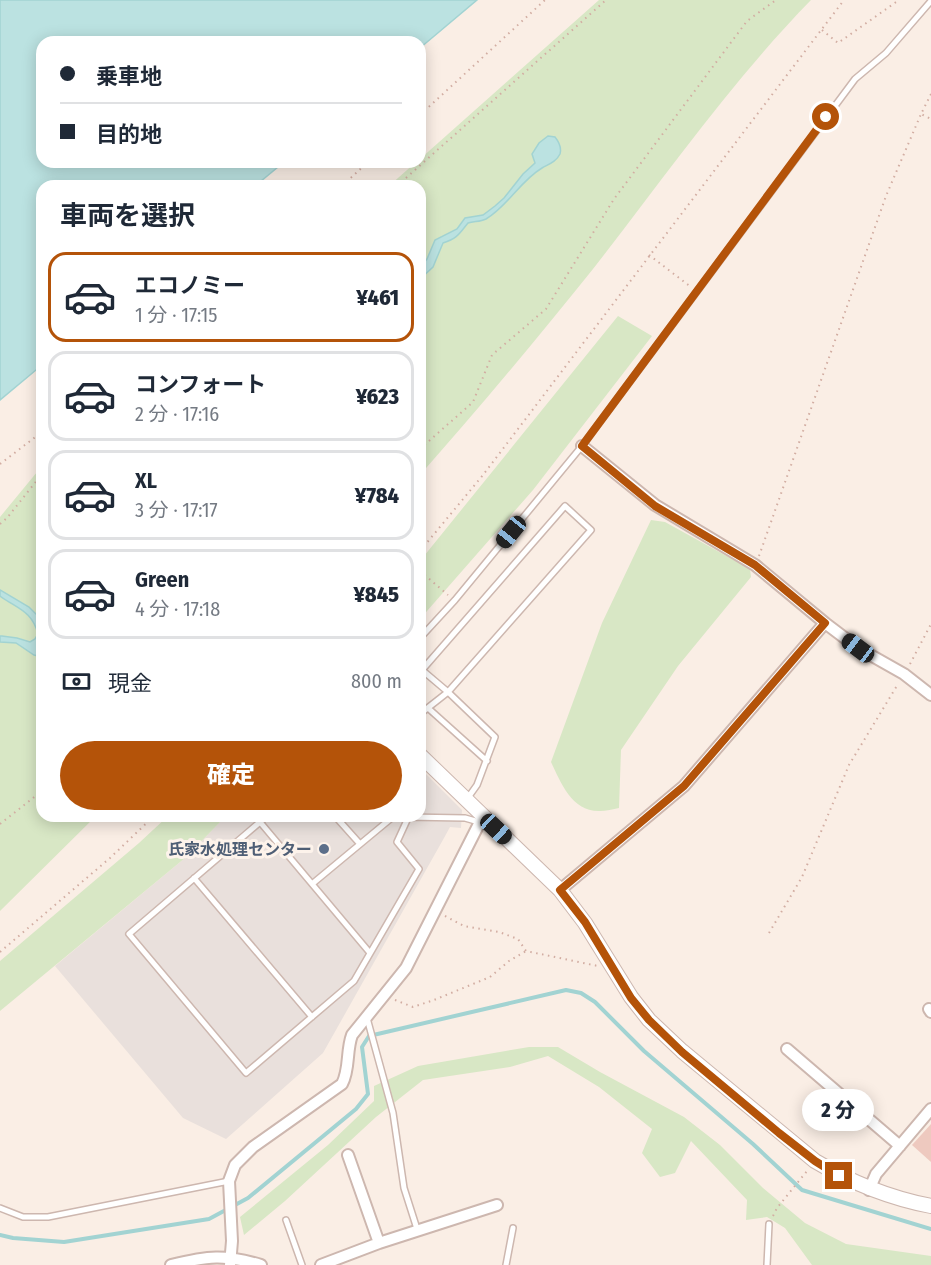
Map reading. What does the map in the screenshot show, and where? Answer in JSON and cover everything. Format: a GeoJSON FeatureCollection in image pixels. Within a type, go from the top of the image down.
{"type":"FeatureCollection","features":[{"type":"Feature","properties":{"kind":"street"},"geometry":{"type":"LineString","coordinates":[[582,446],[655,506],[755,565],[858,648],[904,674],[931,695]]}},
{"type":"Feature","properties":{"kind":"street"},"geometry":{"type":"LineString","coordinates":[[560,890],[684,786],[825,623]]}},
{"type":"Feature","properties":{"kind":"street"},"geometry":{"type":"LineString","coordinates":[[426,761],[466,800],[481,819],[560,890],[585,922],[631,998],[649,1020],[682,1052],[815,1161],[839,1176],[869,1190],[902,1201],[931,1206]]}},
{"type":"Feature","properties":{"kind":"street"},"geometry":{"type":"LineString","coordinates":[[230,1261],[232,1226],[230,1186],[234,1165],[242,1156],[342,1084],[347,1075],[352,1035],[368,1023],[386,993],[405,968],[481,819]]}},
{"type":"Feature","properties":{"kind":"street"},"geometry":{"type":"LineString","coordinates":[[787,1049],[900,1146]]}},
{"type":"Feature","properties":{"kind":"street"},"geometry":{"type":"LineString","coordinates":[[869,1190],[876,1174],[931,1109]]}},
{"type":"Feature","properties":{"kind":"street"},"geometry":{"type":"LineString","coordinates":[[348,1155],[379,1243]]}},
{"type":"Feature","properties":{"kind":"street"},"geometry":{"type":"LineString","coordinates":[[321,1265],[379,1243],[497,1205]]}},
{"type":"Feature","properties":{"kind":"street"},"geometry":{"type":"LineString","coordinates":[[171,1265],[205,1257],[261,1265]]}},
{"type":"Feature","properties":{"kind":"lane"},"geometry":{"type":"LineString","coordinates":[[426,631],[455,600],[582,446],[855,79],[886,53],[931,1]]}},
{"type":"Feature","properties":{"kind":"lane"},"geometry":{"type":"LineString","coordinates":[[426,665],[565,507],[591,530],[448,692],[428,708],[487,761]]}},
{"type":"Feature","properties":{"kind":"lane"},"geometry":{"type":"LineString","coordinates":[[426,673],[495,737],[477,785],[466,800]]}},
{"type":"Feature","properties":{"kind":"lane"},"geometry":{"type":"LineString","coordinates":[[426,817],[481,819]]}},
{"type":"Feature","properties":{"kind":"lane"},"geometry":{"type":"LineString","coordinates":[[370,953],[260,822],[129,934],[246,1073],[354,981],[370,953],[418,869],[397,842],[405,822]]}},
{"type":"Feature","properties":{"kind":"lane"},"geometry":{"type":"LineString","coordinates":[[340,822],[360,844]]}},
{"type":"Feature","properties":{"kind":"lane"},"geometry":{"type":"LineString","coordinates":[[312,884],[387,822]]}},
{"type":"Feature","properties":{"kind":"lane"},"geometry":{"type":"LineString","coordinates":[[194,878],[312,1017]]}},
{"type":"Feature","properties":{"kind":"lane"},"geometry":{"type":"LineString","coordinates":[[368,1023],[393,1113],[404,1188],[418,1232]]}},
{"type":"Feature","properties":{"kind":"lane"},"geometry":{"type":"LineString","coordinates":[[0,1208],[23,1217],[48,1217],[230,1186]]}},
{"type":"Feature","properties":{"kind":"lane"},"geometry":{"type":"LineString","coordinates":[[286,1220],[302,1265]]}},
{"type":"Feature","properties":{"kind":"lane"},"geometry":{"type":"LineString","coordinates":[[767,1265],[769,1224]]}},
{"type":"Feature","properties":{"kind":"lane"},"geometry":{"type":"LineString","coordinates":[[506,1265],[513,1228]]}},
{"type":"Feature","properties":{"kind":"path"},"geometry":{"type":"LineString","coordinates":[[426,109],[545,0]]}},
{"type":"Feature","properties":{"kind":"path"},"geometry":{"type":"LineString","coordinates":[[426,160],[606,0]]}},
{"type":"Feature","properties":{"kind":"path"},"geometry":{"type":"LineString","coordinates":[[426,444],[472,402],[492,355],[546,309],[614,199],[733,39],[747,21],[776,0]]}},
{"type":"Feature","properties":{"kind":"path"},"geometry":{"type":"LineString","coordinates":[[426,544],[483,475],[844,0]]}},
{"type":"Feature","properties":{"kind":"path"},"geometry":{"type":"LineString","coordinates":[[822,30],[838,43],[899,0]]}},
{"type":"Feature","properties":{"kind":"path"},"geometry":{"type":"LineString","coordinates":[[755,565],[886,196],[931,94]]}},
{"type":"Feature","properties":{"kind":"path"},"geometry":{"type":"LineString","coordinates":[[921,114],[931,119]]}},
{"type":"Feature","properties":{"kind":"path"},"geometry":{"type":"LineString","coordinates":[[348,180],[362,168]]}},
{"type":"Feature","properties":{"kind":"path"},"geometry":{"type":"LineString","coordinates":[[404,180],[417,168]]}},
{"type":"Feature","properties":{"kind":"path"},"geometry":{"type":"LineString","coordinates":[[649,255],[696,291]]}},
{"type":"Feature","properties":{"kind":"path"},"geometry":{"type":"LineString","coordinates":[[0,465],[36,437]]}},
{"type":"Feature","properties":{"kind":"path"},"geometry":{"type":"LineString","coordinates":[[0,524],[36,482]]}},
{"type":"Feature","properties":{"kind":"path"},"geometry":{"type":"LineString","coordinates":[[426,576],[455,600]]}},
{"type":"Feature","properties":{"kind":"path"},"geometry":{"type":"LineString","coordinates":[[770,933],[802,877],[849,765],[931,624]]}},
{"type":"Feature","properties":{"kind":"path"},"geometry":{"type":"LineString","coordinates":[[0,824],[36,796]]}},
{"type":"Feature","properties":{"kind":"path"},"geometry":{"type":"LineString","coordinates":[[0,952],[110,858],[148,822]]}},
{"type":"Feature","properties":{"kind":"path"},"geometry":{"type":"LineString","coordinates":[[435,911],[464,926],[499,932],[518,939],[526,951]]}},
{"type":"Feature","properties":{"kind":"path"},"geometry":{"type":"LineString","coordinates":[[386,993],[397,1002],[413,1007],[490,977],[509,961],[526,951],[601,967]]}},
{"type":"Feature","properties":{"kind":"path"},"geometry":{"type":"LineString","coordinates":[[777,1208],[807,1171]]}},
{"type":"Feature","properties":{"kind":"shaded area"},"geometry":{"type":"Polygon","coordinates":[[[426,774],[462,810],[461,828],[450,827],[323,1053],[226,1139],[183,1118],[55,966],[185,858],[220,822],[426,822],[426,774]]]}},
{"type":"Feature","properties":{"kind":"green space"},"geometry":{"type":"Polygon","coordinates":[[[599,0],[811,0],[725,98],[572,295],[426,468],[426,180],[396,180],[409,168],[426,168],[426,154],[599,0]]]}},
{"type":"Feature","properties":{"kind":"green space"},"geometry":{"type":"Polygon","coordinates":[[[618,316],[652,336],[533,490],[426,612],[426,554],[618,316]]]}},
{"type":"Feature","properties":{"kind":"green space"},"geometry":{"type":"Polygon","coordinates":[[[36,473],[36,822],[90,822],[0,911],[0,517],[36,473]]]}},
{"type":"Feature","properties":{"kind":"green space"},"geometry":{"type":"Polygon","coordinates":[[[651,520],[665,522],[750,569],[751,577],[678,666],[621,750],[619,808],[602,811],[590,810],[582,807],[569,795],[551,762],[602,623],[651,520]]]}},
{"type":"Feature","properties":{"kind":"green space"},"geometry":{"type":"Polygon","coordinates":[[[162,822],[220,822],[185,858],[0,1011],[0,961],[162,822]]]}},
{"type":"Feature","properties":{"kind":"green space"},"geometry":{"type":"Polygon","coordinates":[[[529,1047],[558,1047],[684,1117],[720,1145],[763,1188],[805,1223],[846,1244],[931,1256],[931,1265],[812,1265],[785,1228],[767,1217],[746,1220],[747,1200],[691,1141],[675,1173],[660,1177],[642,1153],[652,1129],[599,1087],[548,1056],[510,1067],[423,1080],[376,1117],[285,1201],[244,1235],[240,1217],[328,1145],[374,1101],[374,1086],[418,1066],[529,1047]]]}},
{"type":"Feature","properties":{"kind":"water"},"geometry":{"type":"Polygon","coordinates":[[[0,0],[477,0],[426,43],[426,36],[36,36],[36,168],[277,168],[262,180],[36,180],[36,370],[0,400],[0,0]]]}},
{"type":"Feature","properties":{"kind":"water"},"geometry":{"type":"Polygon","coordinates":[[[548,136],[555,137],[560,145],[560,154],[534,173],[494,214],[484,220],[468,223],[455,237],[443,243],[433,267],[426,273],[426,260],[435,240],[457,229],[465,218],[483,215],[504,198],[535,163],[532,154],[539,143],[548,136]]]}},
{"type":"Feature","properties":{"kind":"water"},"geometry":{"type":"Polygon","coordinates":[[[0,590],[29,607],[36,614],[36,629],[28,615],[0,596],[0,590]]]}},
{"type":"Feature","properties":{"kind":"water"},"geometry":{"type":"Polygon","coordinates":[[[0,636],[30,642],[36,637],[36,656],[16,643],[0,642],[0,636]]]}},
{"type":"Feature","properties":{"kind":"building"},"geometry":{"type":"Polygon","coordinates":[[[931,1124],[931,1162],[912,1145],[931,1124]]]}},
{"type":"Feature","properties":{"kind":"waterway"},"geometry":{"type":"LineString","coordinates":[[0,1235],[64,1242],[209,1219],[248,1198],[356,1109],[368,1094],[362,1047],[369,1036],[566,990],[581,993],[595,1002],[644,1051],[753,1144],[802,1190],[931,1229]]}},
{"type":"Feature","properties":{"kind":"place","name":"氏家水処理センター"},"geometry":{"type":"Point","coordinates":[324,849]}},
{"type":"Feature","properties":{"kind":"route"},"geometry":{"type":"LineString","coordinates":[[826,117],[582,446],[655,506],[755,565],[825,623],[684,786],[560,890],[585,922],[631,998],[649,1020],[682,1052],[779,1133],[839,1176]]}}]}
